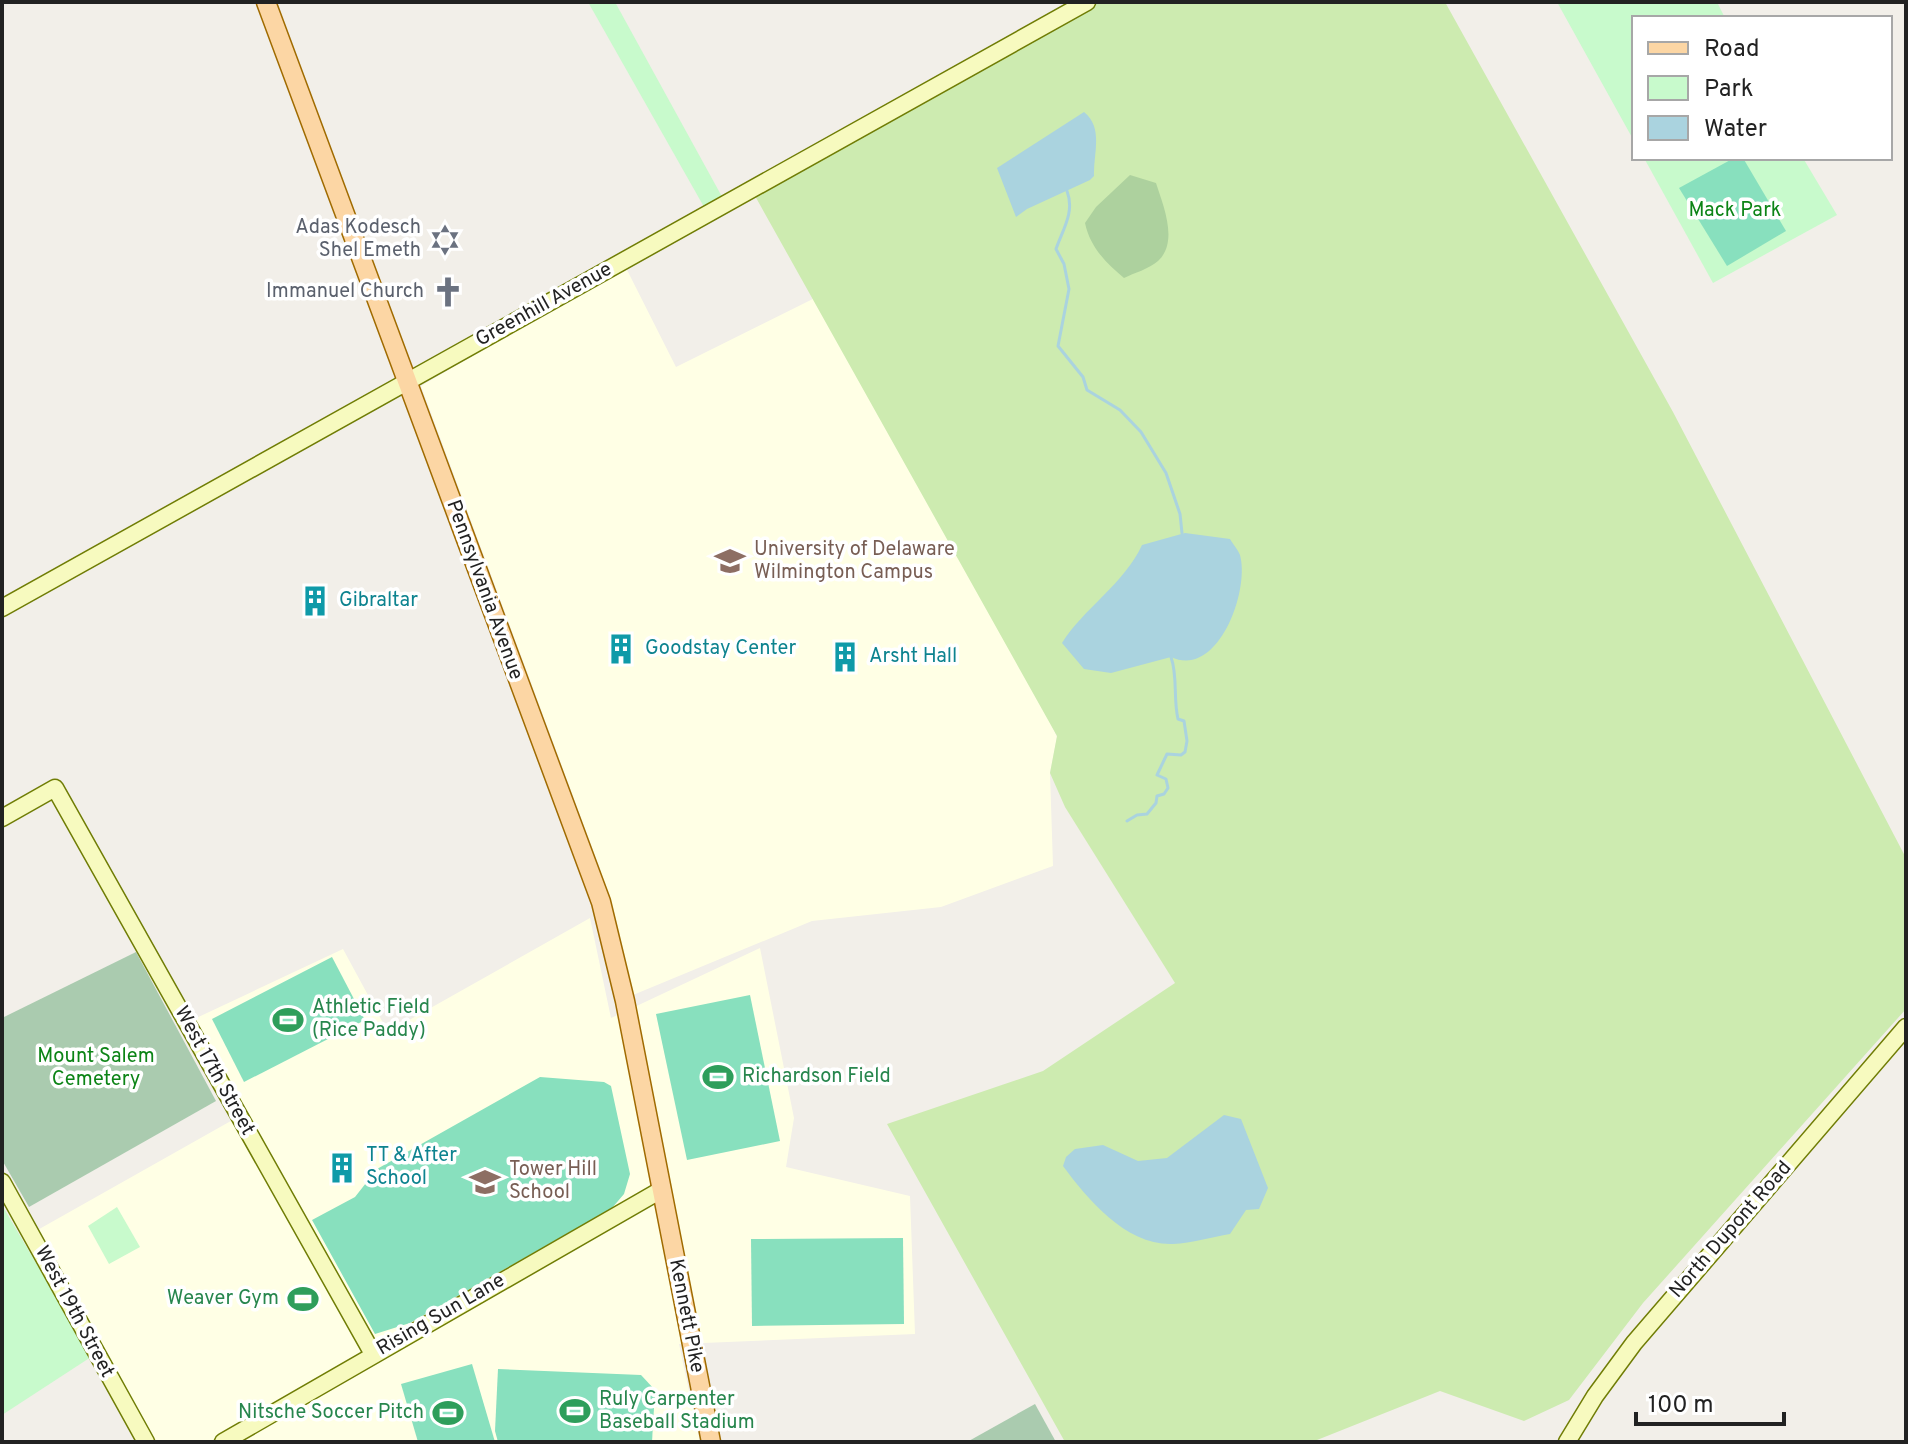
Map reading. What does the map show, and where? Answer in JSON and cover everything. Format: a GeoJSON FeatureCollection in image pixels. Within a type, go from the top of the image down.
{"type":"FeatureCollection","features":[{"type":"Feature","properties":{"kind":"main road","name":"Pennsylvania Avenue"},"geometry":{"type":"LineString","coordinates":[[266,2],[601,902],[625,1001],[661,1190]]}},
{"type":"Feature","properties":{"kind":"main road","name":"Kennett Pike"},"geometry":{"type":"LineString","coordinates":[[661,1190],[711,1442]]}},
{"type":"Feature","properties":{"kind":"street","name":"Greenhill Avenue"},"geometry":{"type":"LineString","coordinates":[[2,608],[1087,2]]}},
{"type":"Feature","properties":{"kind":"street","name":"West 17th Street"},"geometry":{"type":"LineString","coordinates":[[2,818],[55,788],[373,1354]]}},
{"type":"Feature","properties":{"kind":"street","name":"North Dupont Road"},"geometry":{"type":"LineString","coordinates":[[1567,1442],[1595,1396],[1634,1343],[1906,1027]]}},
{"type":"Feature","properties":{"kind":"street","name":"West 19th Street"},"geometry":{"type":"LineString","coordinates":[[2,1182],[146,1442]]}},
{"type":"Feature","properties":{"kind":"street","name":"Rising Sun Lane"},"geometry":{"type":"LineString","coordinates":[[223,1442],[661,1190]]}},
{"type":"Feature","properties":{"kind":"shaded area","name":"University of Delaware Wilmington Campus"},"geometry":{"type":"Polygon","coordinates":[[[625,266],[676,367],[843,284],[1057,737],[1050,773],[1053,866],[941,907],[812,921],[633,995],[616,920],[599,866],[421,386],[625,266]]]}},
{"type":"Feature","properties":{"kind":"shaded area","name":"Tower Hill School"},"geometry":{"type":"Polygon","coordinates":[[[590,918],[611,1018],[760,948],[794,1118],[786,1167],[910,1196],[915,1334],[679,1344],[700,1442],[152,1442],[34,1232],[245,1113],[192,1020],[343,949],[388,1032],[590,918]]]}},
{"type":"Feature","properties":{"kind":"green space"},"geometry":{"type":"Polygon","coordinates":[[[588,2],[615,2],[726,204],[708,214],[588,2]]]}},
{"type":"Feature","properties":{"kind":"green space"},"geometry":{"type":"Polygon","coordinates":[[[1091,2],[1445,2],[1673,412],[1906,858],[1906,1009],[1643,1303],[1569,1400],[1524,1421],[1440,1391],[1312,1442],[1065,1442],[887,1124],[1043,1071],[1175,983],[1065,807],[1050,773],[1057,736],[750,187],[1091,2]]]}},
{"type":"Feature","properties":{"kind":"green space"},"geometry":{"type":"Polygon","coordinates":[[[1557,2],[1717,2],[1724,16],[1632,16],[1632,137],[1557,2]]]}},
{"type":"Feature","properties":{"kind":"green space","name":"Mack Park"},"geometry":{"type":"Polygon","coordinates":[[[1645,160],[1804,160],[1837,215],[1713,283],[1645,160]]]}},
{"type":"Feature","properties":{"kind":"green space"},"geometry":{"type":"Polygon","coordinates":[[[1730,160],[1744,160],[1786,231],[1727,266],[1679,188],[1730,160]]]}},
{"type":"Feature","properties":{"kind":"green space"},"geometry":{"type":"Polygon","coordinates":[[[1130,175],[1156,183],[1168,223],[1168,244],[1158,261],[1124,278],[1100,254],[1085,223],[1096,207],[1130,175]]]}},
{"type":"Feature","properties":{"kind":"green space","name":"Mount Salem Cemetery"},"geometry":{"type":"Polygon","coordinates":[[[136,952],[216,1101],[29,1207],[2,1160],[2,1018],[136,952]]]}},
{"type":"Feature","properties":{"kind":"green space","name":"Athletic Field (Rice Paddy)"},"geometry":{"type":"Polygon","coordinates":[[[332,957],[365,1020],[244,1082],[212,1019],[332,957]]]}},
{"type":"Feature","properties":{"kind":"green space","name":"Richardson Field"},"geometry":{"type":"Polygon","coordinates":[[[750,995],[780,1141],[687,1160],[656,1014],[750,995]]]}},
{"type":"Feature","properties":{"kind":"green space"},"geometry":{"type":"Polygon","coordinates":[[[540,1077],[604,1082],[611,1086],[630,1174],[624,1194],[612,1208],[410,1323],[375,1334],[312,1220],[355,1197],[377,1169],[540,1077]]]}},
{"type":"Feature","properties":{"kind":"green space"},"geometry":{"type":"Polygon","coordinates":[[[2,1205],[91,1357],[2,1415],[2,1205]]]}},
{"type":"Feature","properties":{"kind":"green space"},"geometry":{"type":"Polygon","coordinates":[[[117,1207],[140,1247],[109,1264],[88,1226],[117,1207]]]}},
{"type":"Feature","properties":{"kind":"green space"},"geometry":{"type":"Polygon","coordinates":[[[903,1238],[904,1324],[752,1326],[751,1239],[903,1238]]]}},
{"type":"Feature","properties":{"kind":"green space","name":"Nitsche Soccer Pitch"},"geometry":{"type":"Polygon","coordinates":[[[472,1364],[495,1442],[418,1442],[401,1384],[472,1364]]]}},
{"type":"Feature","properties":{"kind":"green space","name":"Ruly Carpenter Baseball Stadium"},"geometry":{"type":"Polygon","coordinates":[[[498,1369],[641,1375],[655,1390],[652,1442],[498,1442],[495,1431],[498,1369]]]}},
{"type":"Feature","properties":{"kind":"green space"},"geometry":{"type":"Polygon","coordinates":[[[1035,1404],[1056,1442],[967,1442],[1035,1404]]]}},
{"type":"Feature","properties":{"kind":"water"},"geometry":{"type":"Polygon","coordinates":[[[1084,112],[1096,133],[1094,176],[1016,217],[997,168],[1084,112]]]}},
{"type":"Feature","properties":{"kind":"water"},"geometry":{"type":"Polygon","coordinates":[[[1185,533],[1230,539],[1240,555],[1242,571],[1235,609],[1216,644],[1203,655],[1188,660],[1171,657],[1111,673],[1084,669],[1062,643],[1071,630],[1125,572],[1142,545],[1185,533]]]}},
{"type":"Feature","properties":{"kind":"water"},"geometry":{"type":"Polygon","coordinates":[[[1224,1115],[1241,1119],[1268,1188],[1259,1209],[1246,1210],[1230,1234],[1173,1244],[1156,1243],[1140,1237],[1110,1218],[1084,1193],[1063,1166],[1066,1157],[1075,1149],[1103,1145],[1138,1161],[1167,1158],[1224,1115]]]}},
{"type":"Feature","properties":{"kind":"waterway"},"geometry":{"type":"LineString","coordinates":[[1067,191],[1069,213],[1056,249],[1064,264],[1069,289],[1058,346],[1083,377],[1087,390],[1120,410],[1141,432],[1166,473],[1180,514],[1182,533]]}},
{"type":"Feature","properties":{"kind":"waterway"},"geometry":{"type":"LineString","coordinates":[[1127,821],[1147,814],[1156,803],[1157,796],[1164,794],[1168,788],[1166,779],[1157,775],[1167,754],[1181,755],[1185,752],[1187,741],[1184,721],[1178,719],[1171,657]]}},
{"type":"Feature","properties":{"kind":"place","name":"Adas Kodesch Shel Emeth"},"geometry":{"type":"Point","coordinates":[445,240]}},
{"type":"Feature","properties":{"kind":"place","name":"Immanuel Church"},"geometry":{"type":"Point","coordinates":[448,292]}},
{"type":"Feature","properties":{"kind":"place","name":"University of Delaware Wilmington Campus"},"geometry":{"type":"Point","coordinates":[730,561]}},
{"type":"Feature","properties":{"kind":"place","name":"Gibraltar"},"geometry":{"type":"Point","coordinates":[315,601]}},
{"type":"Feature","properties":{"kind":"place","name":"Goodstay Center"},"geometry":{"type":"Point","coordinates":[621,649]}},
{"type":"Feature","properties":{"kind":"place","name":"Arsht Hall"},"geometry":{"type":"Point","coordinates":[845,657]}},
{"type":"Feature","properties":{"kind":"place","name":"Athletic Field (Rice Paddy)"},"geometry":{"type":"Point","coordinates":[288,1020]}},
{"type":"Feature","properties":{"kind":"place","name":"Richardson Field"},"geometry":{"type":"Point","coordinates":[718,1077]}},
{"type":"Feature","properties":{"kind":"place","name":"TT & After School"},"geometry":{"type":"Point","coordinates":[342,1168]}},
{"type":"Feature","properties":{"kind":"place","name":"Tower Hill School"},"geometry":{"type":"Point","coordinates":[485,1182]}},
{"type":"Feature","properties":{"kind":"place","name":"Weaver Gym"},"geometry":{"type":"Point","coordinates":[303,1299]}},
{"type":"Feature","properties":{"kind":"place","name":"Ruly Carpenter Baseball Stadium"},"geometry":{"type":"Point","coordinates":[575,1411]}},
{"type":"Feature","properties":{"kind":"place","name":"Nitsche Soccer Pitch"},"geometry":{"type":"Point","coordinates":[448,1413]}}]}
